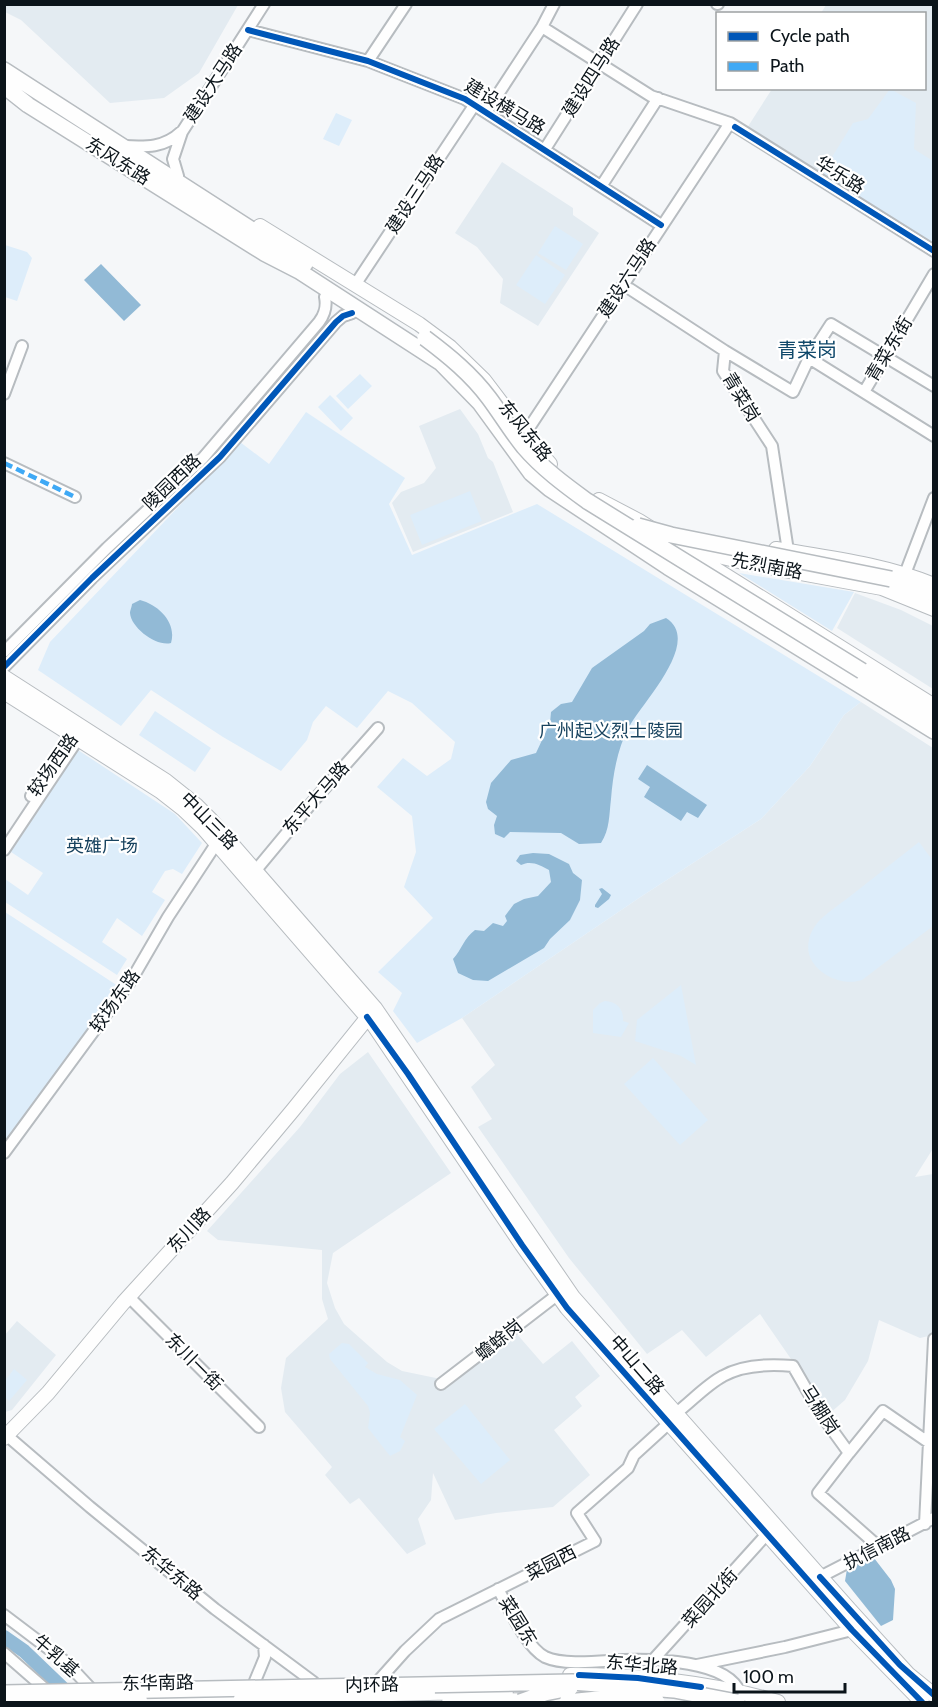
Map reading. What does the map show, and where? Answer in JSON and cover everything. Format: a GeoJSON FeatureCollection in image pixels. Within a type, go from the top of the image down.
{"type":"FeatureCollection","features":[{"type":"Feature","properties":{"kind":"highway","name":"东风东路"},"geometry":{"type":"LineString","coordinates":[[4,70],[255,233],[425,338],[448,355],[469,374],[540,464],[587,501],[933,716]]}},
{"type":"Feature","properties":{"kind":"highway","name":"东风东路"},"geometry":{"type":"LineString","coordinates":[[4,86],[28,105],[264,253],[299,271],[410,340],[441,363],[480,404],[524,465],[543,484],[668,567],[933,731]]}},
{"type":"Feature","properties":{"kind":"highway"},"geometry":{"type":"LineString","coordinates":[[4,92],[28,105]]}},
{"type":"Feature","properties":{"kind":"highway","name":"东风东路"},"geometry":{"type":"LineString","coordinates":[[264,253],[295,278],[421,358],[447,380],[481,414],[518,468],[538,489],[565,508],[668,567]]}},
{"type":"Feature","properties":{"kind":"highway"},"geometry":{"type":"LineString","coordinates":[[616,519],[671,535],[898,576],[933,594]]}},
{"type":"Feature","properties":{"kind":"highway","name":"内环路"},"geometry":{"type":"LineString","coordinates":[[4,1693],[255,1684],[520,1682],[618,1684],[739,1698]]}},
{"type":"Feature","properties":{"kind":"highway"},"geometry":{"type":"LineString","coordinates":[[140,1700],[255,1684]]}},
{"type":"Feature","properties":{"kind":"highway"},"geometry":{"type":"LineString","coordinates":[[515,1699],[564,1689],[618,1684]]}},
{"type":"Feature","properties":{"kind":"highway"},"geometry":{"type":"LineString","coordinates":[[565,1702],[661,1700]]}},
{"type":"Feature","properties":{"kind":"main road","name":"东风东路"},"geometry":{"type":"LineString","coordinates":[[124,146],[153,159],[426,329],[460,355],[492,389],[545,459],[573,483],[612,508],[639,520],[933,706]]}},
{"type":"Feature","properties":{"kind":"main road","name":"先烈南路"},"geometry":{"type":"LineString","coordinates":[[639,520],[691,533],[858,563],[933,585]]}},
{"type":"Feature","properties":{"kind":"main road","name":"先烈南路"},"geometry":{"type":"LineString","coordinates":[[600,522],[626,532],[756,565],[872,585],[933,609]]}},
{"type":"Feature","properties":{"kind":"main road"},"geometry":{"type":"LineString","coordinates":[[756,565],[750,558],[753,549],[758,546]]}},
{"type":"Feature","properties":{"kind":"main road","name":"中山三路"},"geometry":{"type":"LineString","coordinates":[[4,677],[191,816],[371,1013]]}},
{"type":"Feature","properties":{"kind":"main road","name":"中山三路"},"geometry":{"type":"LineString","coordinates":[[4,692],[166,781],[196,805],[256,870],[371,1013]]}},
{"type":"Feature","properties":{"kind":"main road","name":"中山二路"},"geometry":{"type":"LineString","coordinates":[[371,1013],[408,1074],[544,1266],[573,1297],[766,1535],[894,1676],[922,1702]]}},
{"type":"Feature","properties":{"kind":"main road","name":"东川路"},"geometry":{"type":"LineString","coordinates":[[7,1438],[239,1174],[371,1013]]}},
{"type":"Feature","properties":{"kind":"main road","name":"中山二路"},"geometry":{"type":"LineString","coordinates":[[544,1266],[557,1295],[900,1665],[933,1695]]}},
{"type":"Feature","properties":{"kind":"main road"},"geometry":{"type":"LineString","coordinates":[[4,1702],[428,1693],[515,1699],[579,1675]]}},
{"type":"Feature","properties":{"kind":"main road","name":"东华北路"},"geometry":{"type":"LineString","coordinates":[[312,1680],[579,1675],[681,1683],[739,1698],[774,1702]]}},
{"type":"Feature","properties":{"kind":"main road"},"geometry":{"type":"LineString","coordinates":[[368,1702],[366,1688],[374,1679]]}},
{"type":"Feature","properties":{"kind":"main road","name":"东华南路"},"geometry":{"type":"LineString","coordinates":[[4,1686],[255,1684],[312,1680]]}},
{"type":"Feature","properties":{"kind":"main road"},"geometry":{"type":"LineString","coordinates":[[661,1700],[681,1683]]}},
{"type":"Feature","properties":{"kind":"main road"},"geometry":{"type":"LineString","coordinates":[[34,1702],[42,1685]]}},
{"type":"Feature","properties":{"kind":"main road"},"geometry":{"type":"LineString","coordinates":[[449,1702],[604,1692],[661,1700],[701,1687]]}},
{"type":"Feature","properties":{"kind":"main road","name":"东华北路"},"geometry":{"type":"LineString","coordinates":[[515,1699],[565,1702],[661,1700]]}},
{"type":"Feature","properties":{"kind":"street","name":"建设大马路"},"geometry":{"type":"LineString","coordinates":[[182,132],[264,4]]}},
{"type":"Feature","properties":{"kind":"street"},"geometry":{"type":"LineString","coordinates":[[368,61],[406,4]]}},
{"type":"Feature","properties":{"kind":"street","name":"建设四马路"},"geometry":{"type":"LineString","coordinates":[[545,148],[636,4]]}},
{"type":"Feature","properties":{"kind":"street"},"geometry":{"type":"LineString","coordinates":[[487,111],[554,5]]}},
{"type":"Feature","properties":{"kind":"street","name":"华乐路"},"geometry":{"type":"LineString","coordinates":[[542,27],[658,98],[730,123],[933,251]]}},
{"type":"Feature","properties":{"kind":"street","name":"建设横马路"},"geometry":{"type":"LineString","coordinates":[[248,30],[368,61],[475,104],[661,225]]}},
{"type":"Feature","properties":{"kind":"street"},"geometry":{"type":"LineString","coordinates":[[602,185],[658,98]]}},
{"type":"Feature","properties":{"kind":"street","name":"建设三马路"},"geometry":{"type":"LineString","coordinates":[[355,285],[475,104]]}},
{"type":"Feature","properties":{"kind":"street","name":"建设六马路"},"geometry":{"type":"LineString","coordinates":[[525,434],[730,123]]}},
{"type":"Feature","properties":{"kind":"street"},"geometry":{"type":"LineString","coordinates":[[124,146],[160,145],[182,132]]}},
{"type":"Feature","properties":{"kind":"street"},"geometry":{"type":"LineString","coordinates":[[178,176],[173,159],[182,132]]}},
{"type":"Feature","properties":{"kind":"street","name":"青菜东街"},"geometry":{"type":"LineString","coordinates":[[864,392],[933,274]]}},
{"type":"Feature","properties":{"kind":"street","name":"青菜岗"},"geometry":{"type":"LineString","coordinates":[[630,289],[725,351],[723,371],[772,446],[788,551]]}},
{"type":"Feature","properties":{"kind":"street","name":"陵园西路"},"geometry":{"type":"LineString","coordinates":[[4,652],[107,548],[206,454],[320,320],[327,304],[325,297]]}},
{"type":"Feature","properties":{"kind":"street","name":"陵园西路"},"geometry":{"type":"LineString","coordinates":[[4,667],[92,578],[220,457],[331,328],[343,316],[352,314]]}},
{"type":"Feature","properties":{"kind":"street"},"geometry":{"type":"LineString","coordinates":[[320,320],[329,322],[331,328]]}},
{"type":"Feature","properties":{"kind":"street"},"geometry":{"type":"LineString","coordinates":[[725,351],[793,392],[809,358],[831,324],[933,386]]}},
{"type":"Feature","properties":{"kind":"street"},"geometry":{"type":"LineString","coordinates":[[4,394],[22,346]]}},
{"type":"Feature","properties":{"kind":"street"},"geometry":{"type":"LineString","coordinates":[[809,358],[933,436]]}},
{"type":"Feature","properties":{"kind":"street"},"geometry":{"type":"LineString","coordinates":[[524,465],[522,455],[525,434]]}},
{"type":"Feature","properties":{"kind":"street"},"geometry":{"type":"LineString","coordinates":[[206,454],[220,457]]}},
{"type":"Feature","properties":{"kind":"street"},"geometry":{"type":"LineString","coordinates":[[4,463],[75,496]]}},
{"type":"Feature","properties":{"kind":"street"},"geometry":{"type":"LineString","coordinates":[[898,576],[933,498]]}},
{"type":"Feature","properties":{"kind":"street","name":"东平大马路"},"geometry":{"type":"LineString","coordinates":[[256,870],[315,798],[378,728]]}},
{"type":"Feature","properties":{"kind":"street","name":"较场西路"},"geometry":{"type":"LineString","coordinates":[[4,837],[77,733]]}},
{"type":"Feature","properties":{"kind":"street","name":"较场西路"},"geometry":{"type":"LineString","coordinates":[[4,850],[77,733]]}},
{"type":"Feature","properties":{"kind":"street","name":"较场东路"},"geometry":{"type":"LineString","coordinates":[[4,1154],[132,979],[168,917],[216,844]]}},
{"type":"Feature","properties":{"kind":"street","name":"蟾蜍岗"},"geometry":{"type":"LineString","coordinates":[[441,1384],[557,1295]]}},
{"type":"Feature","properties":{"kind":"street","name":"东川一街"},"geometry":{"type":"LineString","coordinates":[[129,1297],[259,1427]]}},
{"type":"Feature","properties":{"kind":"street"},"geometry":{"type":"LineString","coordinates":[[929,1521],[928,1442],[933,1339]]}},
{"type":"Feature","properties":{"kind":"street","name":"马棚岗"},"geometry":{"type":"LineString","coordinates":[[672,1419],[722,1376],[771,1364],[793,1366],[820,1413],[849,1453],[818,1493],[879,1547]]}},
{"type":"Feature","properties":{"kind":"street"},"geometry":{"type":"LineString","coordinates":[[849,1453],[883,1411],[928,1442]]}},
{"type":"Feature","properties":{"kind":"street","name":"菜园西"},"geometry":{"type":"LineString","coordinates":[[374,1679],[440,1619],[595,1540],[577,1513],[628,1468],[634,1455],[672,1419]]}},
{"type":"Feature","properties":{"kind":"street","name":"东华东路"},"geometry":{"type":"LineString","coordinates":[[7,1438],[215,1609],[312,1680],[335,1702]]}},
{"type":"Feature","properties":{"kind":"street","name":"执信南路"},"geometry":{"type":"LineString","coordinates":[[820,1577],[929,1521]]}},
{"type":"Feature","properties":{"kind":"street","name":"菜园北街"},"geometry":{"type":"LineString","coordinates":[[653,1660],[766,1535]]}},
{"type":"Feature","properties":{"kind":"street","name":"菜园东"},"geometry":{"type":"LineString","coordinates":[[498,1589],[531,1644],[545,1657],[573,1662],[653,1660],[694,1665],[723,1674],[735,1682],[739,1698]]}},
{"type":"Feature","properties":{"kind":"street","name":"牛乳基"},"geometry":{"type":"LineString","coordinates":[[4,1615],[66,1662],[100,1699]]}},
{"type":"Feature","properties":{"kind":"street"},"geometry":{"type":"LineString","coordinates":[[694,1665],[785,1647],[852,1630]]}},
{"type":"Feature","properties":{"kind":"street"},"geometry":{"type":"LineString","coordinates":[[255,1684],[265,1657],[264,1646]]}},
{"type":"Feature","properties":{"kind":"street"},"geometry":{"type":"LineString","coordinates":[[4,1653],[60,1702]]}},
{"type":"Feature","properties":{"kind":"street"},"geometry":{"type":"LineString","coordinates":[[42,1685],[65,1694],[100,1699],[324,1691],[347,1680]]}},
{"type":"Feature","properties":{"kind":"shaded area"},"geometry":{"type":"Polygon","coordinates":[[[4,5],[238,5],[199,73],[164,98],[110,103],[21,20],[5,12],[4,5]]]}},
{"type":"Feature","properties":{"kind":"shaded area"},"geometry":{"type":"Polygon","coordinates":[[[826,5],[933,5],[933,245],[747,128],[771,90],[926,90],[926,12],[822,12],[826,5]]]}},
{"type":"Feature","properties":{"kind":"shaded area"},"geometry":{"type":"Polygon","coordinates":[[[502,162],[573,208],[573,215],[599,233],[538,326],[500,303],[503,279],[477,247],[455,233],[502,162]]]}},
{"type":"Feature","properties":{"kind":"shaded area"},"geometry":{"type":"Polygon","coordinates":[[[460,409],[478,434],[488,458],[493,462],[513,512],[413,552],[392,503],[401,492],[424,483],[436,468],[419,426],[460,409]]]}},
{"type":"Feature","properties":{"kind":"shaded area"},"geometry":{"type":"Polygon","coordinates":[[[855,593],[901,610],[933,626],[933,689],[837,628],[855,593]]]}},
{"type":"Feature","properties":{"kind":"shaded area"},"geometry":{"type":"Polygon","coordinates":[[[861,702],[933,748],[934,1147],[915,1177],[933,1174],[933,1335],[920,1338],[879,1320],[868,1361],[845,1400],[829,1414],[760,1314],[706,1357],[682,1330],[647,1354],[569,1258],[478,1127],[492,1119],[471,1087],[495,1065],[462,1018],[642,896],[761,819],[810,766],[844,715],[861,702]]]}},
{"type":"Feature","properties":{"kind":"shaded area"},"geometry":{"type":"Polygon","coordinates":[[[368,1052],[451,1173],[333,1253],[327,1283],[335,1308],[344,1324],[387,1362],[402,1371],[436,1378],[446,1389],[516,1333],[543,1364],[572,1341],[600,1376],[575,1397],[582,1406],[554,1430],[590,1475],[553,1507],[455,1520],[433,1473],[431,1500],[418,1519],[426,1544],[407,1554],[359,1498],[350,1504],[325,1475],[332,1467],[285,1412],[281,1388],[286,1358],[328,1319],[322,1299],[322,1250],[218,1240],[207,1231],[300,1127],[340,1074],[368,1052]]]}},
{"type":"Feature","properties":{"kind":"shaded area"},"geometry":{"type":"Polygon","coordinates":[[[17,1321],[56,1355],[12,1410],[5,1412],[4,1336],[17,1321]]]}},
{"type":"Feature","properties":{"kind":"green space"},"geometry":{"type":"Polygon","coordinates":[[[889,90],[916,103],[914,149],[933,161],[933,245],[821,175],[853,123],[868,119],[889,90]]]}},
{"type":"Feature","properties":{"kind":"green space"},"geometry":{"type":"Polygon","coordinates":[[[336,113],[352,120],[339,146],[323,139],[336,113]]]}},
{"type":"Feature","properties":{"kind":"green space"},"geometry":{"type":"Polygon","coordinates":[[[555,226],[583,244],[566,270],[538,253],[555,226]]]}},
{"type":"Feature","properties":{"kind":"green space"},"geometry":{"type":"Polygon","coordinates":[[[5,245],[27,252],[32,258],[17,301],[5,297],[5,245]]]}},
{"type":"Feature","properties":{"kind":"green space"},"geometry":{"type":"Polygon","coordinates":[[[536,255],[565,275],[545,304],[516,285],[536,255]]]}},
{"type":"Feature","properties":{"kind":"green space"},"geometry":{"type":"Polygon","coordinates":[[[360,374],[372,386],[348,409],[336,396],[360,374]]]}},
{"type":"Feature","properties":{"kind":"green space"},"geometry":{"type":"Polygon","coordinates":[[[330,395],[353,418],[341,431],[318,407],[330,395]]]}},
{"type":"Feature","properties":{"kind":"green space","name":"广州起义烈士陵园"},"geometry":{"type":"Polygon","coordinates":[[[306,412],[405,478],[389,504],[412,555],[537,504],[861,702],[844,715],[810,766],[761,819],[642,896],[462,1018],[417,1043],[393,1011],[402,993],[378,972],[433,918],[404,887],[416,852],[412,816],[377,787],[403,758],[427,776],[451,759],[455,742],[412,703],[388,691],[357,728],[326,706],[313,722],[307,740],[281,771],[223,737],[151,690],[121,726],[38,670],[50,642],[240,442],[269,464],[306,412]]]}},
{"type":"Feature","properties":{"kind":"green space"},"geometry":{"type":"Polygon","coordinates":[[[470,491],[482,521],[422,545],[410,515],[470,491]]]}},
{"type":"Feature","properties":{"kind":"green space"},"geometry":{"type":"Polygon","coordinates":[[[739,573],[854,592],[832,631],[739,573]]]}},
{"type":"Feature","properties":{"kind":"green space"},"geometry":{"type":"Polygon","coordinates":[[[155,711],[211,748],[195,772],[139,735],[155,711]]]}},
{"type":"Feature","properties":{"kind":"green space","name":"英雄广场"},"geometry":{"type":"Polygon","coordinates":[[[78,750],[175,814],[202,843],[182,874],[173,869],[165,871],[152,892],[165,900],[142,936],[117,918],[102,942],[127,959],[117,975],[5,902],[5,879],[28,895],[43,873],[11,852],[78,750]]]}},
{"type":"Feature","properties":{"kind":"green space"},"geometry":{"type":"Polygon","coordinates":[[[919,842],[933,861],[933,926],[862,980],[843,981],[824,974],[811,959],[808,950],[810,937],[816,924],[919,842]]]}},
{"type":"Feature","properties":{"kind":"green space"},"geometry":{"type":"Polygon","coordinates":[[[5,912],[118,986],[119,991],[5,1141],[5,912]]]}},
{"type":"Feature","properties":{"kind":"green space"},"geometry":{"type":"Polygon","coordinates":[[[681,985],[696,1065],[681,1056],[635,1041],[637,1020],[681,985]]]}},
{"type":"Feature","properties":{"kind":"green space"},"geometry":{"type":"Polygon","coordinates":[[[605,1001],[619,1007],[623,1021],[629,1023],[621,1037],[593,1033],[593,1010],[605,1001]]]}},
{"type":"Feature","properties":{"kind":"green space"},"geometry":{"type":"Polygon","coordinates":[[[653,1058],[708,1120],[680,1145],[624,1084],[653,1058]]]}},
{"type":"Feature","properties":{"kind":"green space"},"geometry":{"type":"Polygon","coordinates":[[[342,1343],[349,1344],[368,1363],[365,1367],[377,1374],[400,1380],[417,1395],[400,1437],[405,1441],[400,1451],[390,1456],[368,1428],[370,1413],[368,1406],[330,1359],[329,1354],[342,1343]]]}},
{"type":"Feature","properties":{"kind":"green space"},"geometry":{"type":"Polygon","coordinates":[[[14,1369],[27,1380],[9,1401],[5,1397],[5,1381],[14,1369]]]}},
{"type":"Feature","properties":{"kind":"green space"},"geometry":{"type":"Polygon","coordinates":[[[465,1404],[510,1460],[481,1484],[434,1429],[465,1404]]]}},
{"type":"Feature","properties":{"kind":"water"},"geometry":{"type":"Polygon","coordinates":[[[101,264],[141,305],[124,321],[84,280],[101,264]]]}},
{"type":"Feature","properties":{"kind":"water"},"geometry":{"type":"Polygon","coordinates":[[[140,600],[154,606],[165,616],[171,629],[171,643],[152,639],[135,625],[130,611],[132,604],[140,600]]]}},
{"type":"Feature","properties":{"kind":"water"},"geometry":{"type":"Polygon","coordinates":[[[666,618],[676,628],[678,641],[674,656],[656,688],[629,727],[621,744],[614,771],[608,827],[601,843],[579,844],[561,833],[510,832],[504,838],[495,834],[494,825],[497,816],[488,809],[486,802],[491,783],[511,760],[536,753],[550,723],[551,712],[561,704],[572,702],[592,668],[644,631],[650,624],[666,618]]]}},
{"type":"Feature","properties":{"kind":"water"},"geometry":{"type":"Polygon","coordinates":[[[647,765],[707,805],[698,818],[687,812],[681,821],[644,797],[650,787],[638,779],[647,765]]]}},
{"type":"Feature","properties":{"kind":"water"},"geometry":{"type":"Polygon","coordinates":[[[549,854],[569,864],[573,873],[582,880],[580,900],[570,920],[544,948],[488,981],[473,980],[458,973],[453,959],[471,933],[475,930],[484,931],[493,923],[503,926],[507,921],[505,916],[514,904],[538,896],[551,882],[549,870],[532,863],[521,865],[516,861],[520,855],[549,854]]]}},
{"type":"Feature","properties":{"kind":"water"},"geometry":{"type":"Polygon","coordinates":[[[602,888],[611,895],[598,908],[595,905],[602,894],[599,889],[602,888]]]}},
{"type":"Feature","properties":{"kind":"water"},"geometry":{"type":"Polygon","coordinates":[[[874,1558],[895,1589],[893,1620],[881,1626],[845,1581],[847,1569],[874,1558]]]}},
{"type":"Feature","properties":{"kind":"waterway"},"geometry":{"type":"LineString","coordinates":[[4,1637],[24,1651],[72,1697]]}},
{"type":"Feature","properties":{"kind":"marked path"},"geometry":{"type":"LineString","coordinates":[[4,463],[75,497]]}},
{"type":"Feature","properties":{"kind":"cycle path"},"geometry":{"type":"LineString","coordinates":[[248,30],[368,61],[465,99],[661,225]]}},
{"type":"Feature","properties":{"kind":"cycle path"},"geometry":{"type":"LineString","coordinates":[[735,127],[934,251]]}},
{"type":"Feature","properties":{"kind":"cycle path"},"geometry":{"type":"LineString","coordinates":[[4,667],[92,578],[220,457],[336,322],[352,313]]}},
{"type":"Feature","properties":{"kind":"cycle path"},"geometry":{"type":"LineString","coordinates":[[367,1017],[567,1308],[852,1630],[922,1702]]}},
{"type":"Feature","properties":{"kind":"cycle path"},"geometry":{"type":"LineString","coordinates":[[820,1577],[900,1665],[934,1695]]}},
{"type":"Feature","properties":{"kind":"cycle path"},"geometry":{"type":"LineString","coordinates":[[579,1675],[638,1678],[701,1687]]}},
{"type":"Feature","properties":{"kind":"district","name":"青菜岗"},"geometry":{"type":"Point","coordinates":[807,350]}}]}
